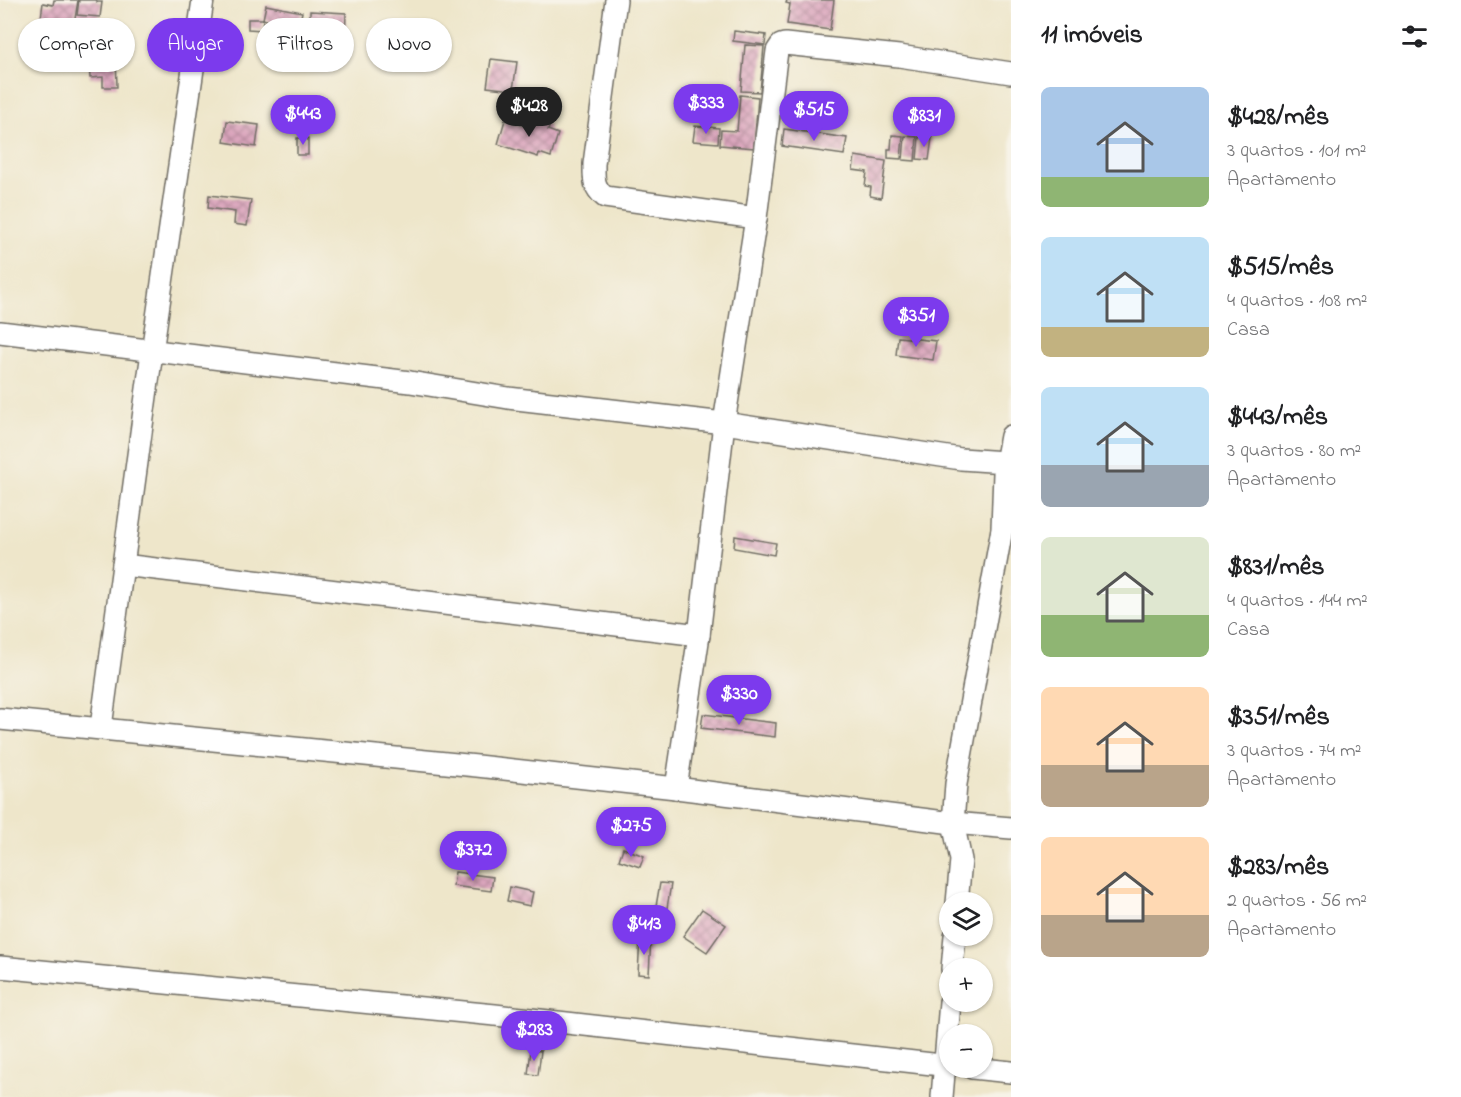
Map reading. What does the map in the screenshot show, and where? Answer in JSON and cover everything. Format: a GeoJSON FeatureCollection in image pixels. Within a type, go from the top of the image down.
{"type":"FeatureCollection","features":[{"type":"Feature","properties":{"kind":"street"},"geometry":{"type":"LineString","coordinates":[[101,727],[203,0]]}},
{"type":"Feature","properties":{"kind":"street"},"geometry":{"type":"LineString","coordinates":[[616,0],[594,164],[594,182],[598,191],[605,197],[756,218]]}},
{"type":"Feature","properties":{"kind":"street"},"geometry":{"type":"LineString","coordinates":[[676,788],[699,635],[724,423],[756,218],[777,51],[784,44],[899,56],[1011,74]]}},
{"type":"Feature","properties":{"kind":"street"},"geometry":{"type":"LineString","coordinates":[[0,332],[410,382],[508,398],[724,423],[907,452],[1005,462]]}},
{"type":"Feature","properties":{"kind":"street"},"geometry":{"type":"LineString","coordinates":[[958,892],[960,860],[953,823],[956,784],[1002,529],[1005,462],[1011,436]]}},
{"type":"Feature","properties":{"kind":"street"},"geometry":{"type":"LineString","coordinates":[[123,566],[699,635]]}},
{"type":"Feature","properties":{"kind":"street"},"geometry":{"type":"LineString","coordinates":[[0,719],[101,727],[676,788],[953,823],[1011,828]]}},
{"type":"Feature","properties":{"kind":"street"},"geometry":{"type":"LineString","coordinates":[[0,967],[495,1015],[939,1065]]}},
{"type":"Feature","properties":{"kind":"street"},"geometry":{"type":"LineString","coordinates":[[993,1070],[1011,1072]]}},
{"type":"Feature","properties":{"kind":"street"},"geometry":{"type":"LineString","coordinates":[[942,1097],[945,1078]]}},
{"type":"Feature","properties":{"kind":"building"},"geometry":{"type":"Polygon","coordinates":[[[54,0],[78,0],[75,18],[41,18],[43,3],[53,5],[54,0]]]}},
{"type":"Feature","properties":{"kind":"building"},"geometry":{"type":"Polygon","coordinates":[[[79,0],[102,2],[100,17],[77,15],[79,0]]]}},
{"type":"Feature","properties":{"kind":"building"},"geometry":{"type":"Polygon","coordinates":[[[787,0],[834,0],[830,30],[787,24],[790,4],[786,3],[787,0]]]}},
{"type":"Feature","properties":{"kind":"building"},"geometry":{"type":"Polygon","coordinates":[[[266,5],[302,12],[301,18],[263,18],[266,5]]]}},
{"type":"Feature","properties":{"kind":"building"},"geometry":{"type":"Polygon","coordinates":[[[310,11],[346,13],[346,18],[310,18],[310,11]]]}},
{"type":"Feature","properties":{"kind":"building"},"geometry":{"type":"Polygon","coordinates":[[[248,19],[256,19],[256,30],[248,29],[248,19]]]}},
{"type":"Feature","properties":{"kind":"building"},"geometry":{"type":"Polygon","coordinates":[[[734,31],[766,35],[765,45],[733,41],[734,31]]]}},
{"type":"Feature","properties":{"kind":"building"},"geometry":{"type":"Polygon","coordinates":[[[745,45],[764,46],[760,92],[741,91],[745,45]]]}},
{"type":"Feature","properties":{"kind":"building"},"geometry":{"type":"Polygon","coordinates":[[[491,59],[517,62],[513,90],[487,87],[491,59]]]}},
{"type":"Feature","properties":{"kind":"building"},"geometry":{"type":"Polygon","coordinates":[[[90,72],[117,72],[117,87],[103,87],[103,77],[90,78],[90,72]]]}},
{"type":"Feature","properties":{"kind":"building"},"geometry":{"type":"Polygon","coordinates":[[[740,95],[758,97],[754,148],[720,145],[721,130],[737,131],[740,95]]]}},
{"type":"Feature","properties":{"kind":"building"},"geometry":{"type":"Polygon","coordinates":[[[532,119],[550,125],[548,130],[558,134],[551,157],[539,153],[538,157],[498,144],[505,120],[529,127],[532,119]]]}},
{"type":"Feature","properties":{"kind":"building"},"geometry":{"type":"Polygon","coordinates":[[[227,121],[259,125],[256,147],[224,142],[227,121]]]}},
{"type":"Feature","properties":{"kind":"building"},"geometry":{"type":"Polygon","coordinates":[[[695,126],[719,128],[718,143],[693,141],[695,126]]]}},
{"type":"Feature","properties":{"kind":"building"},"geometry":{"type":"Polygon","coordinates":[[[784,129],[847,138],[844,155],[782,146],[784,129]]]}},
{"type":"Feature","properties":{"kind":"building"},"geometry":{"type":"Polygon","coordinates":[[[892,135],[903,136],[901,159],[888,158],[892,135]]]}},
{"type":"Feature","properties":{"kind":"building"},"geometry":{"type":"Polygon","coordinates":[[[905,136],[917,137],[915,161],[903,160],[905,136]]]}},
{"type":"Feature","properties":{"kind":"building"},"geometry":{"type":"Polygon","coordinates":[[[919,137],[932,138],[929,160],[917,159],[919,137]]]}},
{"type":"Feature","properties":{"kind":"building"},"geometry":{"type":"Polygon","coordinates":[[[297,138],[308,138],[308,155],[297,155],[297,138]]]}},
{"type":"Feature","properties":{"kind":"building"},"geometry":{"type":"Polygon","coordinates":[[[855,156],[886,161],[881,198],[870,196],[871,187],[865,186],[867,172],[853,170],[855,156]]]}},
{"type":"Feature","properties":{"kind":"building"},"geometry":{"type":"Polygon","coordinates":[[[209,195],[251,200],[247,226],[234,224],[235,212],[208,208],[209,195]]]}},
{"type":"Feature","properties":{"kind":"building"},"geometry":{"type":"Polygon","coordinates":[[[898,337],[936,341],[933,360],[896,355],[898,337]]]}},
{"type":"Feature","properties":{"kind":"building"},"geometry":{"type":"Polygon","coordinates":[[[735,536],[776,543],[774,555],[734,548],[735,536]]]}},
{"type":"Feature","properties":{"kind":"building"},"geometry":{"type":"Polygon","coordinates":[[[703,714],[776,723],[775,737],[701,728],[703,714]]]}},
{"type":"Feature","properties":{"kind":"building"},"geometry":{"type":"Polygon","coordinates":[[[623,848],[644,856],[640,867],[619,860],[623,848]]]}},
{"type":"Feature","properties":{"kind":"building"},"geometry":{"type":"Polygon","coordinates":[[[455,872],[493,877],[491,891],[453,886],[455,872]]]}},
{"type":"Feature","properties":{"kind":"building"},"geometry":{"type":"Polygon","coordinates":[[[660,883],[671,884],[666,914],[655,912],[660,883]]]}},
{"type":"Feature","properties":{"kind":"building"},"geometry":{"type":"Polygon","coordinates":[[[510,887],[533,892],[530,906],[507,901],[510,887]]]}},
{"type":"Feature","properties":{"kind":"building"},"geometry":{"type":"Polygon","coordinates":[[[702,909],[726,925],[707,952],[683,936],[702,909]]]}},
{"type":"Feature","properties":{"kind":"building"},"geometry":{"type":"Polygon","coordinates":[[[640,936],[651,937],[649,975],[638,974],[640,936]]]}},
{"type":"Feature","properties":{"kind":"building"},"geometry":{"type":"Polygon","coordinates":[[[531,1050],[541,1051],[538,1075],[528,1074],[531,1050]]]}}]}
